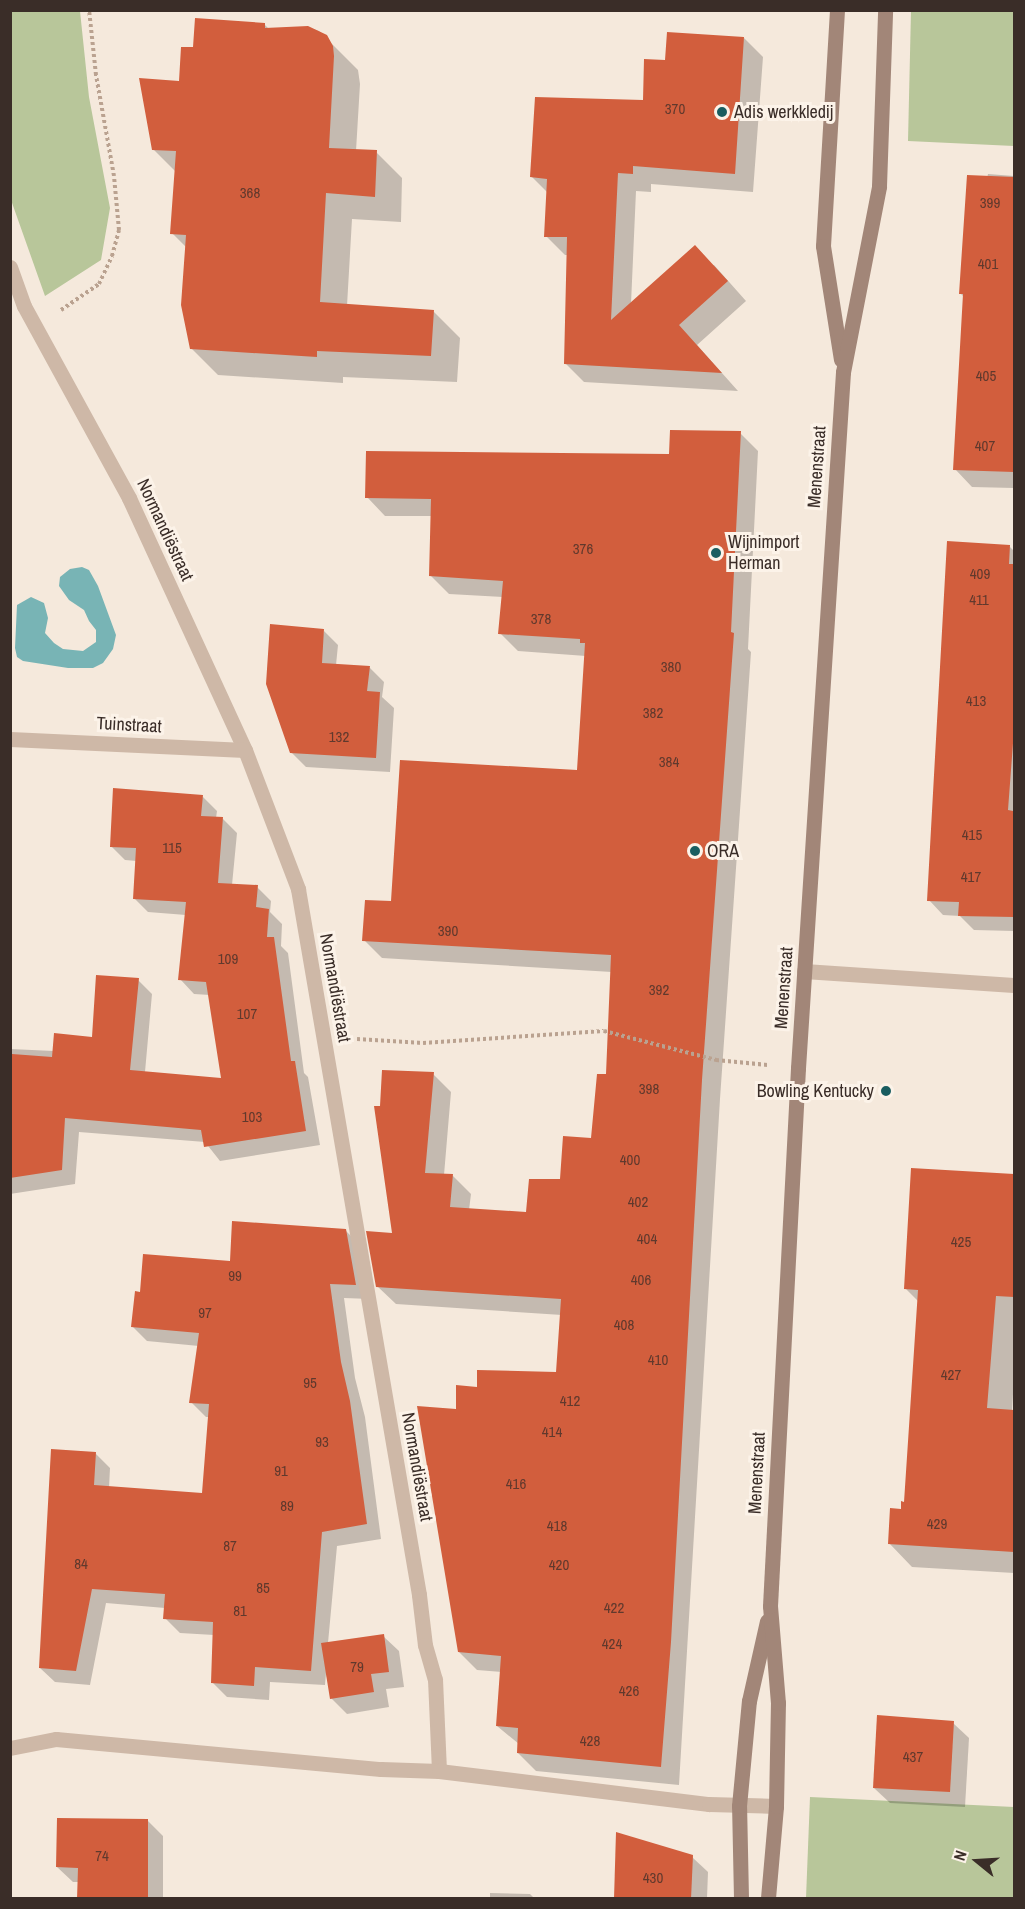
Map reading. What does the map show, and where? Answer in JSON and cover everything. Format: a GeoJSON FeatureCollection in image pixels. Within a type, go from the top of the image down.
{"type":"FeatureCollection","features":[{"type":"Feature","properties":{"kind":"main road","name":"Menenstraat"},"geometry":{"type":"LineString","coordinates":[[837,10],[823,246],[843,372]]}},
{"type":"Feature","properties":{"kind":"main road","name":"Menenstraat"},"geometry":{"type":"LineString","coordinates":[[768,1899],[776,1806],[778,1703],[770,1606],[804,971],[843,372],[879,186],[885,10]]}},
{"type":"Feature","properties":{"kind":"main road","name":"Menenstraat"},"geometry":{"type":"LineString","coordinates":[[741,1899],[739,1806],[749,1701],[770,1606]]}},
{"type":"Feature","properties":{"kind":"street","name":"Normandiëstraat"},"geometry":{"type":"LineString","coordinates":[[10,267],[33,323],[129,498],[245,750],[298,889],[419,1595],[425,1645],[435,1679],[439,1771]]}},
{"type":"Feature","properties":{"kind":"street","name":"Tuinstraat"},"geometry":{"type":"LineString","coordinates":[[10,739],[245,750]]}},
{"type":"Feature","properties":{"kind":"street"},"geometry":{"type":"LineString","coordinates":[[804,971],[1014,985]]}},
{"type":"Feature","properties":{"kind":"street"},"geometry":{"type":"LineString","coordinates":[[10,1749],[56,1739],[381,1769],[439,1771],[739,1806],[776,1806]]}},
{"type":"Feature","properties":{"kind":"path"},"geometry":{"type":"LineString","coordinates":[[33,323],[74,303],[99,284],[112,256],[119,230],[114,176],[96,75],[89,10]]}},
{"type":"Feature","properties":{"kind":"path"},"geometry":{"type":"LineString","coordinates":[[323,1036],[423,1043],[604,1031],[716,1060],[798,1068]]}},
{"type":"Feature","properties":{"kind":"green space"},"geometry":{"type":"Polygon","coordinates":[[[11,10],[80,11],[89,97],[110,208],[101,260],[45,296],[11,200],[11,10]]]}},
{"type":"Feature","properties":{"kind":"green space"},"geometry":{"type":"Polygon","coordinates":[[[911,11],[1014,11],[1014,146],[908,141],[911,11]]]}},
{"type":"Feature","properties":{"kind":"green space"},"geometry":{"type":"Polygon","coordinates":[[[810,1797],[1014,1807],[1014,1898],[806,1898],[810,1797]]]}},
{"type":"Feature","properties":{"kind":"water"},"geometry":{"type":"Polygon","coordinates":[[[82,567],[89,570],[98,586],[116,635],[113,649],[103,663],[93,668],[68,668],[23,661],[17,657],[15,648],[17,605],[31,597],[44,603],[48,618],[45,633],[54,643],[63,649],[83,651],[96,642],[96,630],[84,610],[69,600],[59,586],[60,577],[70,569],[82,567]]]}},
{"type":"Feature","properties":{"kind":"building"},"geometry":{"type":"Polygon","coordinates":[[[195,18],[265,23],[265,28],[308,26],[327,35],[333,46],[334,56],[329,148],[377,150],[375,197],[326,193],[320,302],[434,310],[431,356],[317,351],[317,357],[190,349],[181,305],[186,235],[170,234],[176,151],[152,150],[139,78],[179,81],[181,47],[193,47],[195,18]]]}},
{"type":"Feature","properties":{"kind":"building"},"geometry":{"type":"Polygon","coordinates":[[[667,32],[744,37],[735,174],[633,166],[633,174],[618,173],[611,320],[695,245],[728,281],[679,325],[722,373],[564,364],[567,237],[544,237],[547,179],[530,177],[535,97],[643,100],[644,59],[665,60],[667,32]]]}},
{"type":"Feature","properties":{"kind":"building"},"geometry":{"type":"Polygon","coordinates":[[[967,175],[1014,177],[1014,472],[953,470],[963,294],[959,294],[967,175]]]}},
{"type":"Feature","properties":{"kind":"building"},"geometry":{"type":"Polygon","coordinates":[[[670,430],[741,431],[731,632],[734,633],[702,1080],[671,1642],[661,1767],[517,1753],[518,1728],[496,1726],[501,1656],[458,1652],[417,1406],[456,1409],[456,1385],[477,1387],[477,1370],[556,1372],[561,1299],[376,1287],[366,1231],[392,1233],[374,1106],[380,1106],[382,1070],[434,1072],[425,1173],[453,1174],[450,1207],[526,1212],[529,1179],[560,1179],[563,1136],[591,1138],[597,1074],[606,1074],[611,955],[362,941],[365,900],[391,901],[400,760],[577,770],[585,643],[580,643],[580,639],[498,634],[503,581],[429,576],[431,499],[365,498],[366,451],[669,454],[670,430]]]}},
{"type":"Feature","properties":{"kind":"building"},"geometry":{"type":"Polygon","coordinates":[[[947,541],[1010,545],[1009,564],[1014,564],[1014,730],[1008,810],[1013,811],[1014,820],[1014,917],[958,916],[959,902],[927,901],[947,541]]]}},
{"type":"Feature","properties":{"kind":"building"},"geometry":{"type":"Polygon","coordinates":[[[270,624],[324,629],[322,663],[370,666],[367,691],[380,692],[376,758],[290,753],[266,684],[270,624]]]}},
{"type":"Feature","properties":{"kind":"building"},"geometry":{"type":"Polygon","coordinates":[[[113,788],[203,795],[201,816],[223,817],[218,883],[258,885],[256,907],[269,909],[267,937],[274,937],[291,1061],[295,1061],[306,1131],[204,1147],[201,1130],[65,1118],[62,1170],[10,1178],[12,1054],[52,1057],[54,1033],[92,1037],[96,975],[139,978],[130,1070],[221,1078],[206,982],[178,980],[186,902],[133,899],[136,848],[110,847],[113,788]]]}},
{"type":"Feature","properties":{"kind":"building"},"geometry":{"type":"Polygon","coordinates":[[[911,1168],[1014,1174],[1014,1297],[996,1296],[987,1408],[1014,1410],[1014,1552],[888,1544],[890,1508],[901,1509],[901,1501],[904,1502],[918,1290],[904,1289],[911,1168]]]}},
{"type":"Feature","properties":{"kind":"building"},"geometry":{"type":"Polygon","coordinates":[[[232,1221],[346,1229],[356,1285],[330,1284],[341,1362],[350,1401],[367,1524],[322,1532],[311,1671],[255,1667],[254,1686],[211,1683],[213,1622],[163,1619],[165,1594],[92,1589],[76,1671],[39,1668],[51,1449],[96,1452],[94,1485],[202,1493],[209,1404],[189,1403],[199,1333],[131,1327],[135,1291],[140,1292],[143,1254],[230,1261],[232,1221]]]}},
{"type":"Feature","properties":{"kind":"building"},"geometry":{"type":"Polygon","coordinates":[[[384,1634],[389,1672],[371,1674],[374,1692],[330,1699],[321,1643],[384,1634]]]}},
{"type":"Feature","properties":{"kind":"building"},"geometry":{"type":"Polygon","coordinates":[[[877,1715],[954,1721],[950,1792],[873,1788],[877,1715]]]}},
{"type":"Feature","properties":{"kind":"building"},"geometry":{"type":"Polygon","coordinates":[[[57,1818],[148,1819],[148,1899],[77,1899],[78,1868],[56,1867],[57,1818]]]}},
{"type":"Feature","properties":{"kind":"building"},"geometry":{"type":"Polygon","coordinates":[[[616,1832],[693,1855],[691,1899],[614,1899],[616,1832]]]}},
{"type":"Feature","properties":{"kind":"place","name":"Adis werkkledij"},"geometry":{"type":"Point","coordinates":[722,112]}},
{"type":"Feature","properties":{"kind":"place","name":"Wijnimport Herman"},"geometry":{"type":"Point","coordinates":[716,553]}},
{"type":"Feature","properties":{"kind":"place","name":"ORA"},"geometry":{"type":"Point","coordinates":[695,851]}},
{"type":"Feature","properties":{"kind":"place","name":"Bowling Kentucky"},"geometry":{"type":"Point","coordinates":[886,1091]}}]}
